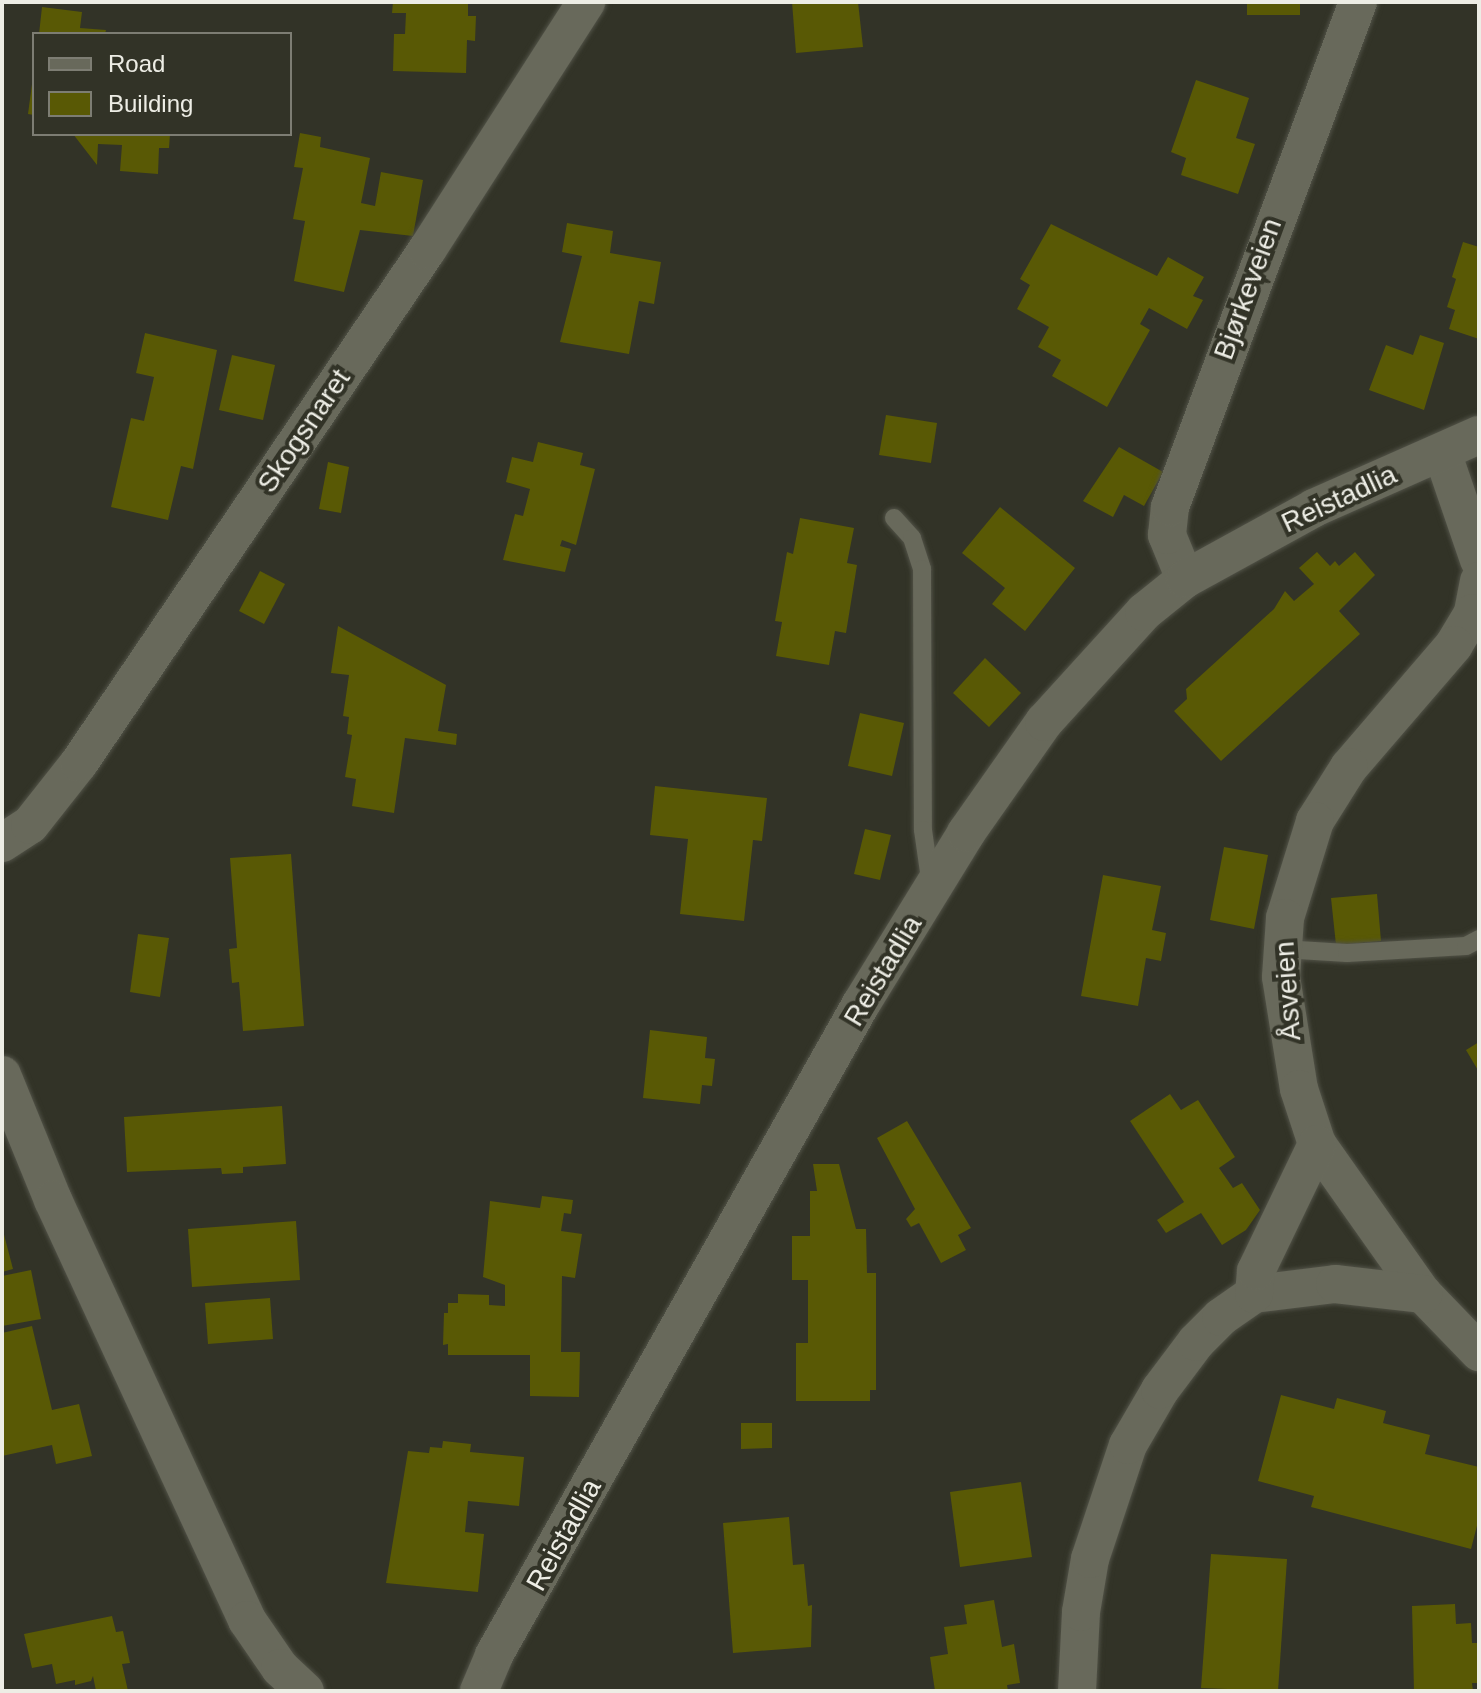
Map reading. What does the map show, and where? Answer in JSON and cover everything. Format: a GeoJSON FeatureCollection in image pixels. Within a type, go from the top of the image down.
{"type":"FeatureCollection","features":[{"type":"Feature","properties":{"kind":"street","name":"Skogsnaret"},"geometry":{"type":"LineString","coordinates":[[2,843],[30,825],[79,763],[427,250],[586,2]]}},
{"type":"Feature","properties":{"kind":"street","name":"Bjørkeveien"},"geometry":{"type":"LineString","coordinates":[[1185,579],[1167,535],[1170,507],[1358,2]]}},
{"type":"Feature","properties":{"kind":"street","name":"Reistadlia"},"geometry":{"type":"LineString","coordinates":[[479,1691],[494,1655],[861,1004],[932,889],[1044,722],[1144,612],[1185,579],[1288,521],[1479,435]]}},
{"type":"Feature","properties":{"kind":"street"},"geometry":{"type":"LineString","coordinates":[[1442,452],[1479,560]]}},
{"type":"Feature","properties":{"kind":"street","name":"Åsveien"},"geometry":{"type":"LineString","coordinates":[[1479,581],[1473,613],[1454,645],[1349,767],[1315,821],[1295,876],[1282,949],[1284,1015],[1299,1089],[1317,1144],[1423,1294],[1479,1352]]}},
{"type":"Feature","properties":{"kind":"street"},"geometry":{"type":"LineString","coordinates":[[2,1075],[53,1200],[247,1620],[280,1668],[305,1691]]}},
{"type":"Feature","properties":{"kind":"street"},"geometry":{"type":"LineString","coordinates":[[1254,1294],[1256,1271],[1317,1144]]}},
{"type":"Feature","properties":{"kind":"street"},"geometry":{"type":"LineString","coordinates":[[1077,1691],[1081,1612],[1090,1559],[1128,1445],[1160,1390],[1196,1342],[1254,1294],[1335,1284],[1423,1294]]}},
{"type":"Feature","properties":{"kind":"lane"},"geometry":{"type":"LineString","coordinates":[[894,518],[912,538],[922,569],[923,830],[932,889]]}},
{"type":"Feature","properties":{"kind":"lane"},"geometry":{"type":"LineString","coordinates":[[1282,949],[1347,953],[1466,946],[1479,939]]}},
{"type":"Feature","properties":{"kind":"building"},"geometry":{"type":"Polygon","coordinates":[[[393,2],[468,2],[468,16],[476,16],[475,41],[467,40],[466,73],[393,71],[394,34],[405,34],[406,13],[392,13],[393,2]]]}},
{"type":"Feature","properties":{"kind":"building"},"geometry":{"type":"Polygon","coordinates":[[[792,2],[858,2],[863,47],[796,53],[792,2]]]}},
{"type":"Feature","properties":{"kind":"building"},"geometry":{"type":"Polygon","coordinates":[[[1247,2],[1300,2],[1300,15],[1247,15],[1247,2]]]}},
{"type":"Feature","properties":{"kind":"building"},"geometry":{"type":"Polygon","coordinates":[[[42,7],[82,12],[80,28],[106,30],[106,32],[39,32],[42,7]]]}},
{"type":"Feature","properties":{"kind":"building"},"geometry":{"type":"Polygon","coordinates":[[[1196,80],[1249,98],[1236,138],[1255,144],[1238,194],[1181,175],[1186,158],[1171,152],[1196,80]]]}},
{"type":"Feature","properties":{"kind":"building"},"geometry":{"type":"Polygon","coordinates":[[[32,84],[32,115],[28,114],[32,84]]]}},
{"type":"Feature","properties":{"kind":"building"},"geometry":{"type":"Polygon","coordinates":[[[300,133],[321,137],[320,147],[370,158],[361,203],[375,206],[381,172],[423,180],[413,236],[360,230],[344,292],[294,281],[305,221],[293,219],[303,168],[294,167],[300,133]]]}},
{"type":"Feature","properties":{"kind":"building"},"geometry":{"type":"Polygon","coordinates":[[[75,136],[170,136],[169,148],[159,148],[158,174],[120,171],[122,145],[98,144],[97,165],[75,136]]]}},
{"type":"Feature","properties":{"kind":"building"},"geometry":{"type":"Polygon","coordinates":[[[567,223],[613,231],[610,253],[661,262],[654,304],[639,301],[629,354],[560,342],[582,256],[562,252],[567,223]]]}},
{"type":"Feature","properties":{"kind":"building"},"geometry":{"type":"Polygon","coordinates":[[[1051,224],[1157,276],[1168,257],[1204,277],[1193,296],[1203,300],[1187,329],[1149,308],[1140,324],[1150,330],[1107,407],[1052,376],[1061,360],[1038,347],[1049,327],[1017,309],[1030,285],[1020,279],[1051,224]]]}},
{"type":"Feature","properties":{"kind":"building"},"geometry":{"type":"Polygon","coordinates":[[[1463,242],[1479,247],[1479,339],[1449,329],[1455,310],[1447,307],[1463,242]]]}},
{"type":"Feature","properties":{"kind":"building"},"geometry":{"type":"Polygon","coordinates":[[[145,333],[217,350],[193,469],[181,466],[168,520],[111,507],[131,418],[144,421],[154,377],[136,373],[145,333]]]}},
{"type":"Feature","properties":{"kind":"building"},"geometry":{"type":"Polygon","coordinates":[[[1420,335],[1444,343],[1424,410],[1369,390],[1386,345],[1413,355],[1420,335]]]}},
{"type":"Feature","properties":{"kind":"building"},"geometry":{"type":"Polygon","coordinates":[[[232,355],[275,365],[263,420],[219,410],[232,355]]]}},
{"type":"Feature","properties":{"kind":"building"},"geometry":{"type":"Polygon","coordinates":[[[886,415],[937,423],[931,463],[879,455],[886,415]]]}},
{"type":"Feature","properties":{"kind":"building"},"geometry":{"type":"Polygon","coordinates":[[[538,442],[583,453],[580,465],[595,469],[576,545],[562,540],[560,546],[571,549],[565,572],[503,560],[515,514],[523,516],[530,489],[506,482],[512,457],[533,462],[538,442]]]}},
{"type":"Feature","properties":{"kind":"building"},"geometry":{"type":"Polygon","coordinates":[[[1119,447],[1163,472],[1144,506],[1124,495],[1113,517],[1083,501],[1119,447]]]}},
{"type":"Feature","properties":{"kind":"building"},"geometry":{"type":"Polygon","coordinates":[[[328,462],[349,467],[341,513],[319,509],[328,462]]]}},
{"type":"Feature","properties":{"kind":"building"},"geometry":{"type":"Polygon","coordinates":[[[1000,507],[1075,568],[1025,631],[992,604],[1005,588],[962,553],[1000,507]]]}},
{"type":"Feature","properties":{"kind":"building"},"geometry":{"type":"Polygon","coordinates":[[[800,518],[854,528],[847,563],[857,565],[846,633],[835,631],[829,665],[776,656],[782,622],[775,621],[787,552],[793,554],[800,518]]]}},
{"type":"Feature","properties":{"kind":"building"},"geometry":{"type":"Polygon","coordinates":[[[1317,552],[1330,566],[1335,561],[1339,566],[1355,552],[1375,575],[1339,611],[1360,634],[1221,761],[1174,711],[1187,699],[1186,689],[1274,609],[1285,591],[1294,601],[1314,584],[1299,568],[1317,552]]]}},
{"type":"Feature","properties":{"kind":"building"},"geometry":{"type":"Polygon","coordinates":[[[260,571],[285,584],[264,624],[239,611],[260,571]]]}},
{"type":"Feature","properties":{"kind":"building"},"geometry":{"type":"Polygon","coordinates":[[[338,626],[446,685],[438,731],[457,734],[456,745],[405,738],[394,813],[352,806],[356,779],[345,777],[352,735],[347,734],[349,717],[343,716],[349,675],[331,673],[338,626]]]}},
{"type":"Feature","properties":{"kind":"building"},"geometry":{"type":"Polygon","coordinates":[[[985,658],[1021,693],[989,727],[953,693],[985,658]]]}},
{"type":"Feature","properties":{"kind":"building"},"geometry":{"type":"Polygon","coordinates":[[[860,713],[904,723],[892,776],[848,766],[860,713]]]}},
{"type":"Feature","properties":{"kind":"building"},"geometry":{"type":"Polygon","coordinates":[[[655,786],[767,798],[762,841],[753,840],[744,921],[680,914],[688,839],[650,835],[655,786]]]}},
{"type":"Feature","properties":{"kind":"building"},"geometry":{"type":"Polygon","coordinates":[[[865,829],[891,835],[880,880],[854,874],[865,829]]]}},
{"type":"Feature","properties":{"kind":"building"},"geometry":{"type":"Polygon","coordinates":[[[1224,847],[1268,855],[1254,929],[1210,920],[1224,847]]]}},
{"type":"Feature","properties":{"kind":"building"},"geometry":{"type":"Polygon","coordinates":[[[291,854],[304,1026],[243,1031],[239,982],[232,983],[229,949],[237,948],[230,858],[291,854]]]}},
{"type":"Feature","properties":{"kind":"building"},"geometry":{"type":"Polygon","coordinates":[[[1103,875],[1161,886],[1152,930],[1166,933],[1161,961],[1146,958],[1138,1006],[1081,996],[1103,875]]]}},
{"type":"Feature","properties":{"kind":"building"},"geometry":{"type":"Polygon","coordinates":[[[1377,894],[1381,941],[1336,945],[1331,898],[1377,894]]]}},
{"type":"Feature","properties":{"kind":"building"},"geometry":{"type":"Polygon","coordinates":[[[138,934],[169,938],[160,997],[130,992],[138,934]]]}},
{"type":"Feature","properties":{"kind":"building"},"geometry":{"type":"Polygon","coordinates":[[[650,1030],[707,1037],[705,1058],[715,1059],[712,1086],[702,1085],[700,1104],[643,1098],[650,1030]]]}},
{"type":"Feature","properties":{"kind":"building"},"geometry":{"type":"Polygon","coordinates":[[[1479,1042],[1479,1072],[1466,1050],[1479,1042]]]}},
{"type":"Feature","properties":{"kind":"building"},"geometry":{"type":"Polygon","coordinates":[[[1170,1094],[1181,1110],[1198,1100],[1235,1157],[1219,1168],[1233,1188],[1242,1183],[1260,1210],[1246,1230],[1222,1245],[1201,1213],[1166,1233],[1157,1220],[1184,1202],[1130,1121],[1170,1094]]]}},
{"type":"Feature","properties":{"kind":"building"},"geometry":{"type":"Polygon","coordinates":[[[282,1106],[286,1164],[243,1167],[243,1173],[222,1174],[221,1168],[127,1172],[124,1117],[282,1106]]]}},
{"type":"Feature","properties":{"kind":"building"},"geometry":{"type":"Polygon","coordinates":[[[907,1121],[971,1228],[958,1235],[966,1250],[941,1263],[919,1223],[911,1227],[906,1219],[915,1209],[877,1138],[907,1121]]]}},
{"type":"Feature","properties":{"kind":"building"},"geometry":{"type":"Polygon","coordinates":[[[813,1164],[839,1164],[856,1229],[866,1229],[867,1273],[876,1273],[876,1390],[870,1390],[870,1401],[796,1401],[796,1343],[808,1343],[808,1280],[792,1280],[792,1236],[810,1236],[810,1191],[817,1191],[813,1164]]]}},
{"type":"Feature","properties":{"kind":"building"},"geometry":{"type":"Polygon","coordinates":[[[542,1196],[573,1200],[571,1214],[564,1213],[561,1231],[582,1234],[575,1278],[562,1276],[561,1352],[580,1352],[579,1397],[530,1396],[530,1355],[448,1355],[448,1344],[443,1345],[444,1313],[448,1313],[448,1303],[458,1303],[458,1294],[489,1295],[489,1305],[505,1306],[505,1285],[483,1277],[490,1201],[540,1208],[542,1196]]]}},
{"type":"Feature","properties":{"kind":"building"},"geometry":{"type":"Polygon","coordinates":[[[296,1221],[300,1280],[192,1287],[188,1229],[296,1221]]]}},
{"type":"Feature","properties":{"kind":"building"},"geometry":{"type":"Polygon","coordinates":[[[2,1227],[13,1269],[2,1272],[2,1227]]]}},
{"type":"Feature","properties":{"kind":"building"},"geometry":{"type":"Polygon","coordinates":[[[31,1270],[41,1319],[2,1326],[2,1276],[31,1270]]]}},
{"type":"Feature","properties":{"kind":"building"},"geometry":{"type":"Polygon","coordinates":[[[270,1298],[273,1339],[208,1344],[205,1303],[270,1298]]]}},
{"type":"Feature","properties":{"kind":"building"},"geometry":{"type":"Polygon","coordinates":[[[32,1326],[52,1410],[79,1404],[92,1456],[56,1464],[52,1445],[2,1456],[2,1333],[32,1326]]]}},
{"type":"Feature","properties":{"kind":"building"},"geometry":{"type":"Polygon","coordinates":[[[1281,1395],[1334,1409],[1337,1398],[1386,1411],[1383,1423],[1430,1435],[1425,1454],[1479,1467],[1479,1518],[1471,1549],[1311,1507],[1314,1496],[1258,1481],[1281,1395]]]}},
{"type":"Feature","properties":{"kind":"building"},"geometry":{"type":"Polygon","coordinates":[[[741,1423],[772,1423],[772,1448],[741,1449],[741,1423]]]}},
{"type":"Feature","properties":{"kind":"building"},"geometry":{"type":"Polygon","coordinates":[[[443,1441],[471,1444],[470,1452],[524,1457],[519,1506],[468,1501],[465,1532],[484,1534],[478,1592],[386,1583],[408,1451],[429,1453],[430,1447],[442,1448],[443,1441]]]}},
{"type":"Feature","properties":{"kind":"building"},"geometry":{"type":"Polygon","coordinates":[[[1021,1482],[1032,1557],[960,1567],[950,1492],[1021,1482]]]}},
{"type":"Feature","properties":{"kind":"building"},"geometry":{"type":"Polygon","coordinates":[[[789,1517],[793,1565],[804,1564],[808,1606],[812,1605],[811,1647],[733,1653],[723,1523],[789,1517]]]}},
{"type":"Feature","properties":{"kind":"building"},"geometry":{"type":"Polygon","coordinates":[[[1211,1554],[1287,1559],[1278,1691],[1201,1688],[1211,1554]]]}},
{"type":"Feature","properties":{"kind":"building"},"geometry":{"type":"Polygon","coordinates":[[[994,1600],[1002,1647],[1014,1644],[1020,1683],[1007,1685],[1008,1691],[935,1691],[930,1657],[948,1654],[944,1627],[967,1624],[964,1605],[994,1600]]]}},
{"type":"Feature","properties":{"kind":"building"},"geometry":{"type":"Polygon","coordinates":[[[1455,1604],[1456,1624],[1471,1623],[1472,1643],[1479,1643],[1479,1683],[1472,1683],[1473,1691],[1414,1691],[1412,1606],[1455,1604]]]}},
{"type":"Feature","properties":{"kind":"building"},"geometry":{"type":"Polygon","coordinates":[[[112,1616],[116,1632],[123,1631],[130,1663],[122,1664],[128,1691],[96,1691],[93,1676],[91,1681],[75,1685],[75,1680],[56,1684],[52,1664],[32,1668],[24,1634],[112,1616]]]}}]}
